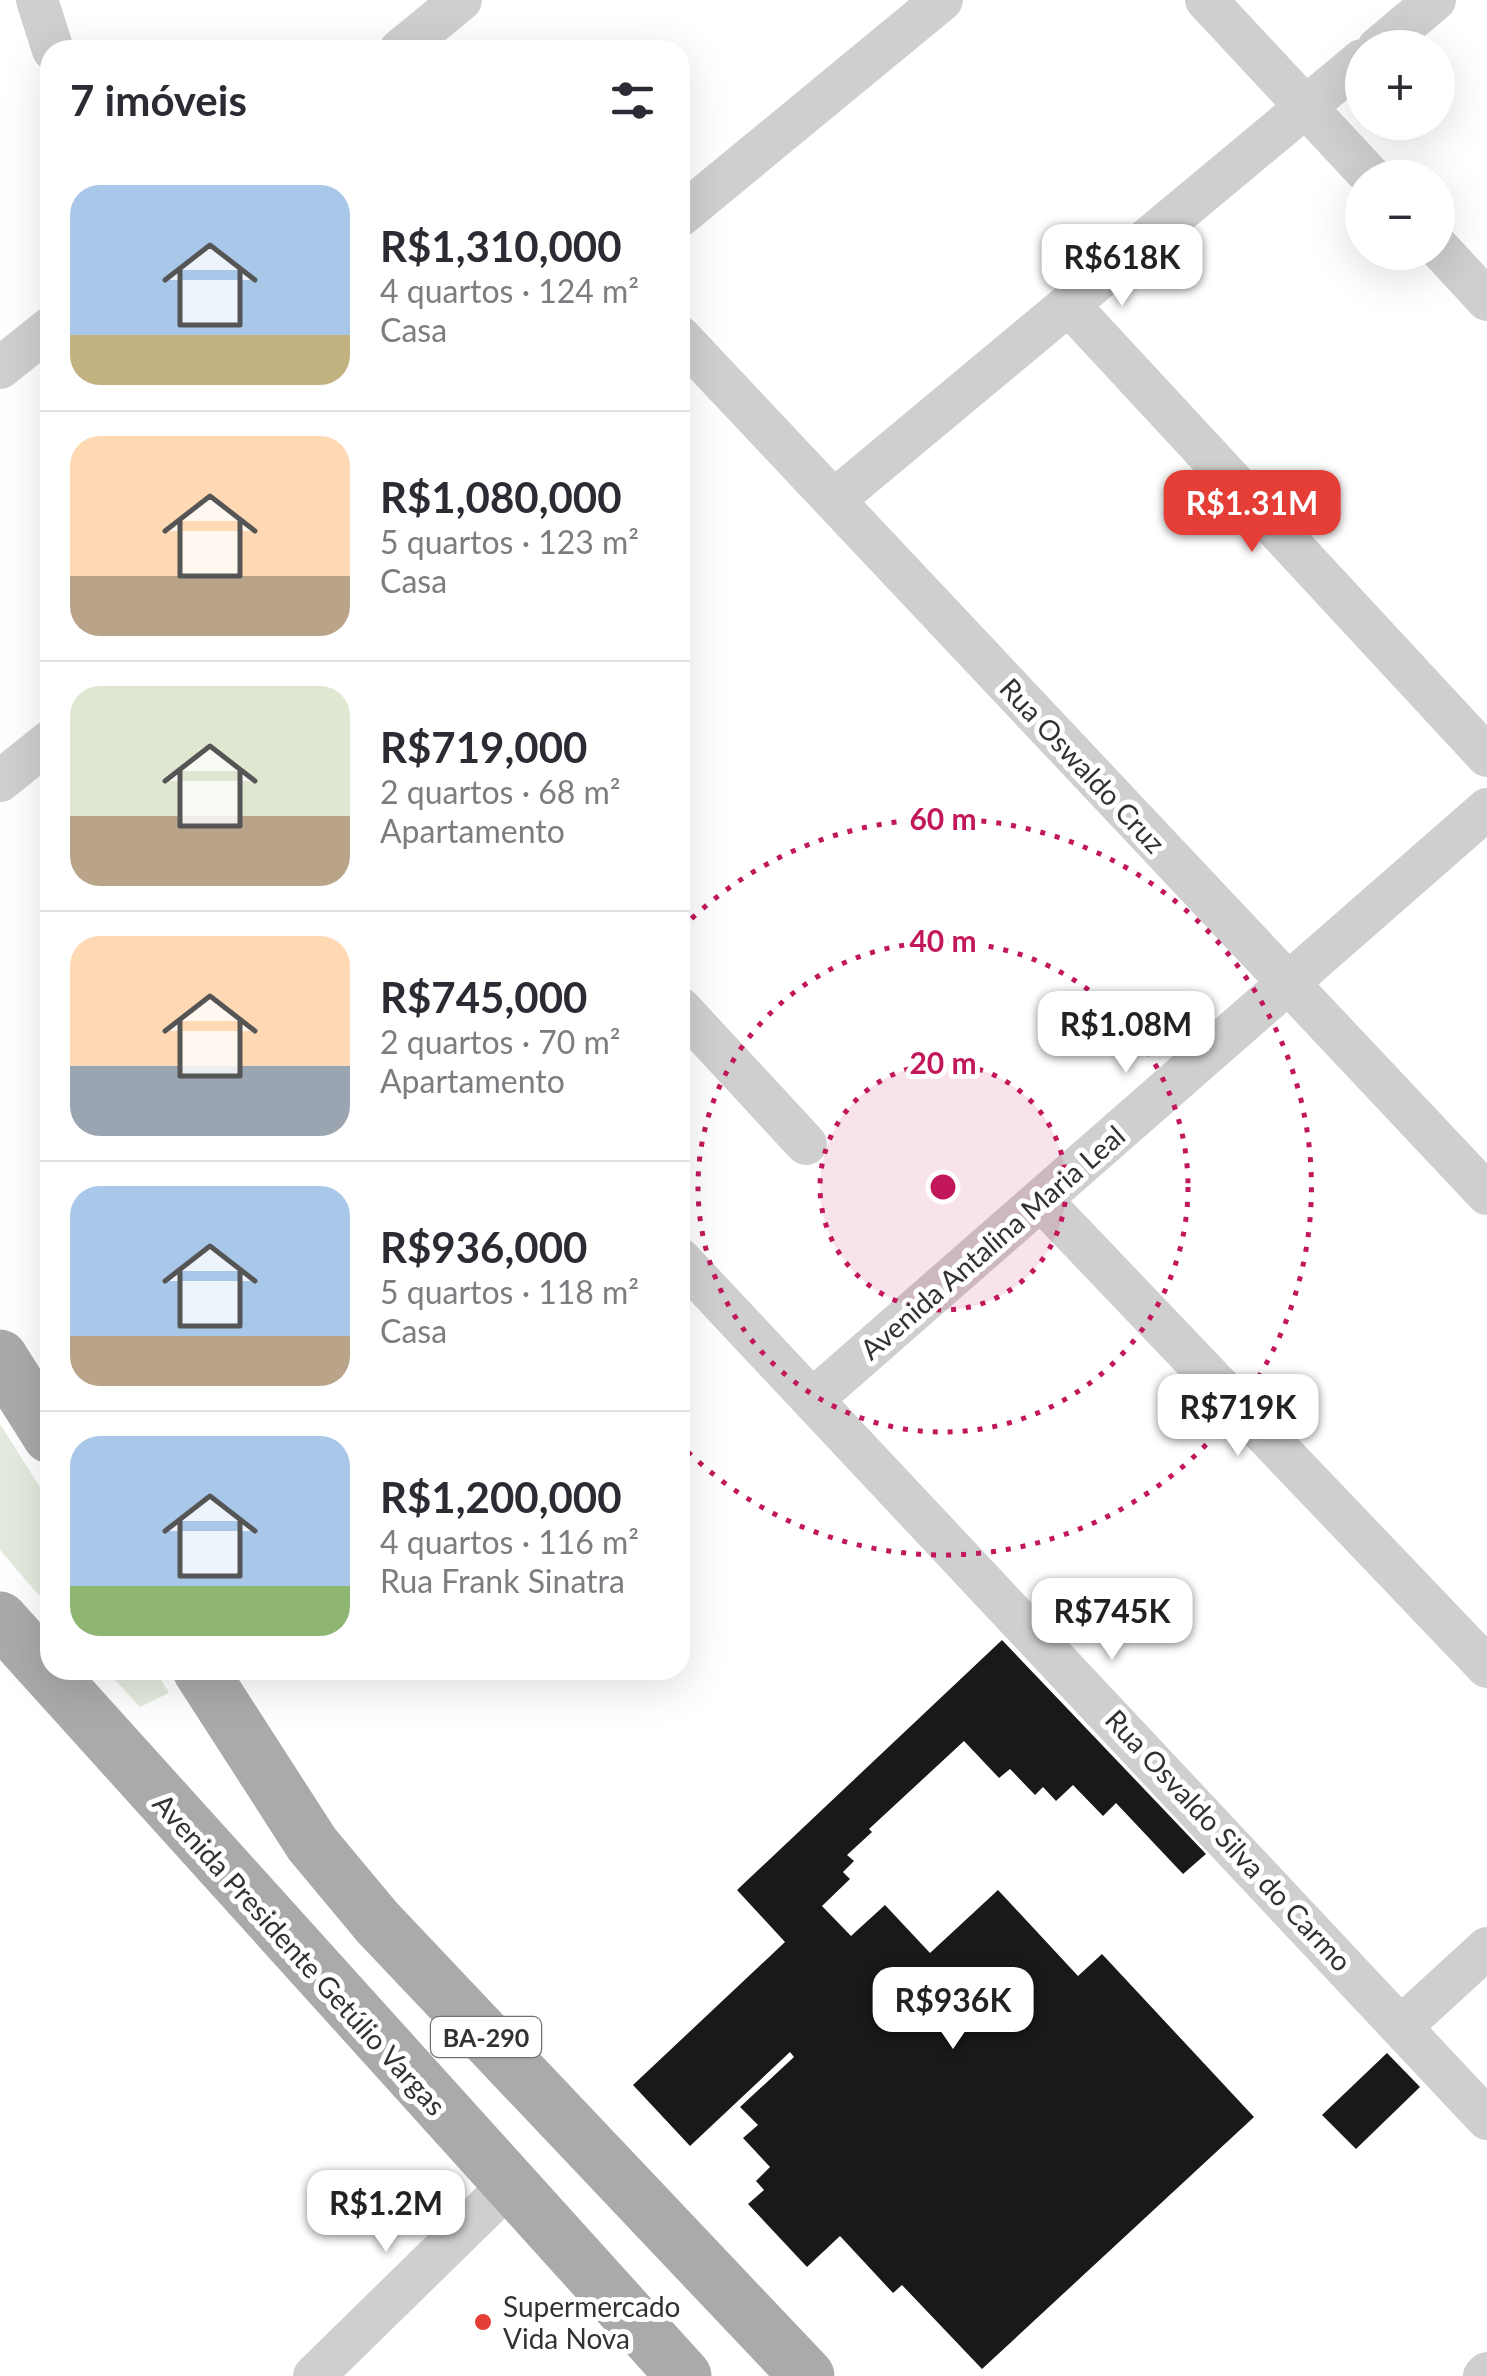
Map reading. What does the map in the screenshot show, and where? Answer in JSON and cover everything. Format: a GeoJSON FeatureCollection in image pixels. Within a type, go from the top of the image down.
{"type":"FeatureCollection","features":[{"type":"Feature","properties":{"kind":"main road"},"geometry":{"type":"LineString","coordinates":[[0,1358],[40,1420]]}},
{"type":"Feature","properties":{"kind":"main road","name":"Avenida Presidente Getúlio Vargas"},"geometry":{"type":"LineString","coordinates":[[0,1619],[40,1664]]}},
{"type":"Feature","properties":{"kind":"main road","name":"Avenida Presidente Getúlio Vargas"},"geometry":{"type":"LineString","coordinates":[[55,1680],[508,2186],[684,2376]]}},
{"type":"Feature","properties":{"kind":"main road","name":"BA-290"},"geometry":{"type":"LineString","coordinates":[[206,1680],[312,1844],[376,1922],[806,2376]]}},
{"type":"Feature","properties":{"kind":"street"},"geometry":{"type":"LineString","coordinates":[[37,0],[50,40]]}},
{"type":"Feature","properties":{"kind":"street"},"geometry":{"type":"LineString","coordinates":[[412,40],[461,0]]}},
{"type":"Feature","properties":{"kind":"street"},"geometry":{"type":"LineString","coordinates":[[690,208],[942,0]]}},
{"type":"Feature","properties":{"kind":"street"},"geometry":{"type":"LineString","coordinates":[[1206,0],[1355,160]]}},
{"type":"Feature","properties":{"kind":"street"},"geometry":{"type":"LineString","coordinates":[[1399,30],[1435,0]]}},
{"type":"Feature","properties":{"kind":"street"},"geometry":{"type":"LineString","coordinates":[[834,500],[1345,74]]}},
{"type":"Feature","properties":{"kind":"street"},"geometry":{"type":"LineString","coordinates":[[1455,265],[1487,300]]}},
{"type":"Feature","properties":{"kind":"street"},"geometry":{"type":"LineString","coordinates":[[1069,306],[1487,756]]}},
{"type":"Feature","properties":{"kind":"street"},"geometry":{"type":"LineString","coordinates":[[0,368],[40,336]]}},
{"type":"Feature","properties":{"kind":"street","name":"Rua Oswaldo Cruz"},"geometry":{"type":"LineString","coordinates":[[690,348],[1487,1194]]}},
{"type":"Feature","properties":{"kind":"street"},"geometry":{"type":"LineString","coordinates":[[0,781],[40,750]]}},
{"type":"Feature","properties":{"kind":"street","name":"Avenida Antalina Maria Leal"},"geometry":{"type":"LineString","coordinates":[[814,1399],[1487,809]]}},
{"type":"Feature","properties":{"kind":"street"},"geometry":{"type":"LineString","coordinates":[[690,1019],[806,1144]]}},
{"type":"Feature","properties":{"kind":"street"},"geometry":{"type":"LineString","coordinates":[[1041,1200],[1487,1668]]}},
{"type":"Feature","properties":{"kind":"street","name":"Rua Osvaldo Silva do Carmo"},"geometry":{"type":"LineString","coordinates":[[690,1269],[1403,2025],[1487,2119]]}},
{"type":"Feature","properties":{"kind":"street"},"geometry":{"type":"LineString","coordinates":[[1403,2025],[1487,1948]]}},
{"type":"Feature","properties":{"kind":"street"},"geometry":{"type":"LineString","coordinates":[[314,2376],[508,2186]]}},
{"type":"Feature","properties":{"kind":"shaded area"},"geometry":{"type":"Polygon","coordinates":[[[0,1424],[40,1487],[40,1596],[0,1550],[0,1424]]]}},
{"type":"Feature","properties":{"kind":"shaded area"},"geometry":{"type":"Polygon","coordinates":[[[115,1680],[161,1680],[169,1693],[140,1707],[115,1680]]]}},
{"type":"Feature","properties":{"kind":"building"},"geometry":{"type":"Polygon","coordinates":[[[1002,1640],[1206,1854],[1183,1874],[1116,1803],[1103,1816],[1073,1785],[1056,1801],[1043,1787],[1035,1795],[1010,1769],[999,1778],[964,1741],[869,1829],[872,1832],[847,1855],[854,1861],[843,1872],[850,1879],[822,1906],[851,1936],[885,1905],[930,1953],[998,1890],[1078,1976],[1102,1954],[1254,2117],[982,2369],[902,2285],[893,2293],[840,2236],[807,2267],[748,2204],[764,2190],[756,2181],[770,2167],[743,2138],[758,2125],[740,2107],[794,2057],[790,2052],[690,2146],[633,2085],[785,1942],[737,1890],[1002,1640]]]}},
{"type":"Feature","properties":{"kind":"building"},"geometry":{"type":"Polygon","coordinates":[[[1387,2053],[1420,2087],[1356,2149],[1322,2115],[1387,2053]]]}},
{"type":"Feature","properties":{"kind":"place","name":"Supermercado Vida Nova"},"geometry":{"type":"Point","coordinates":[483,2322]}}]}
